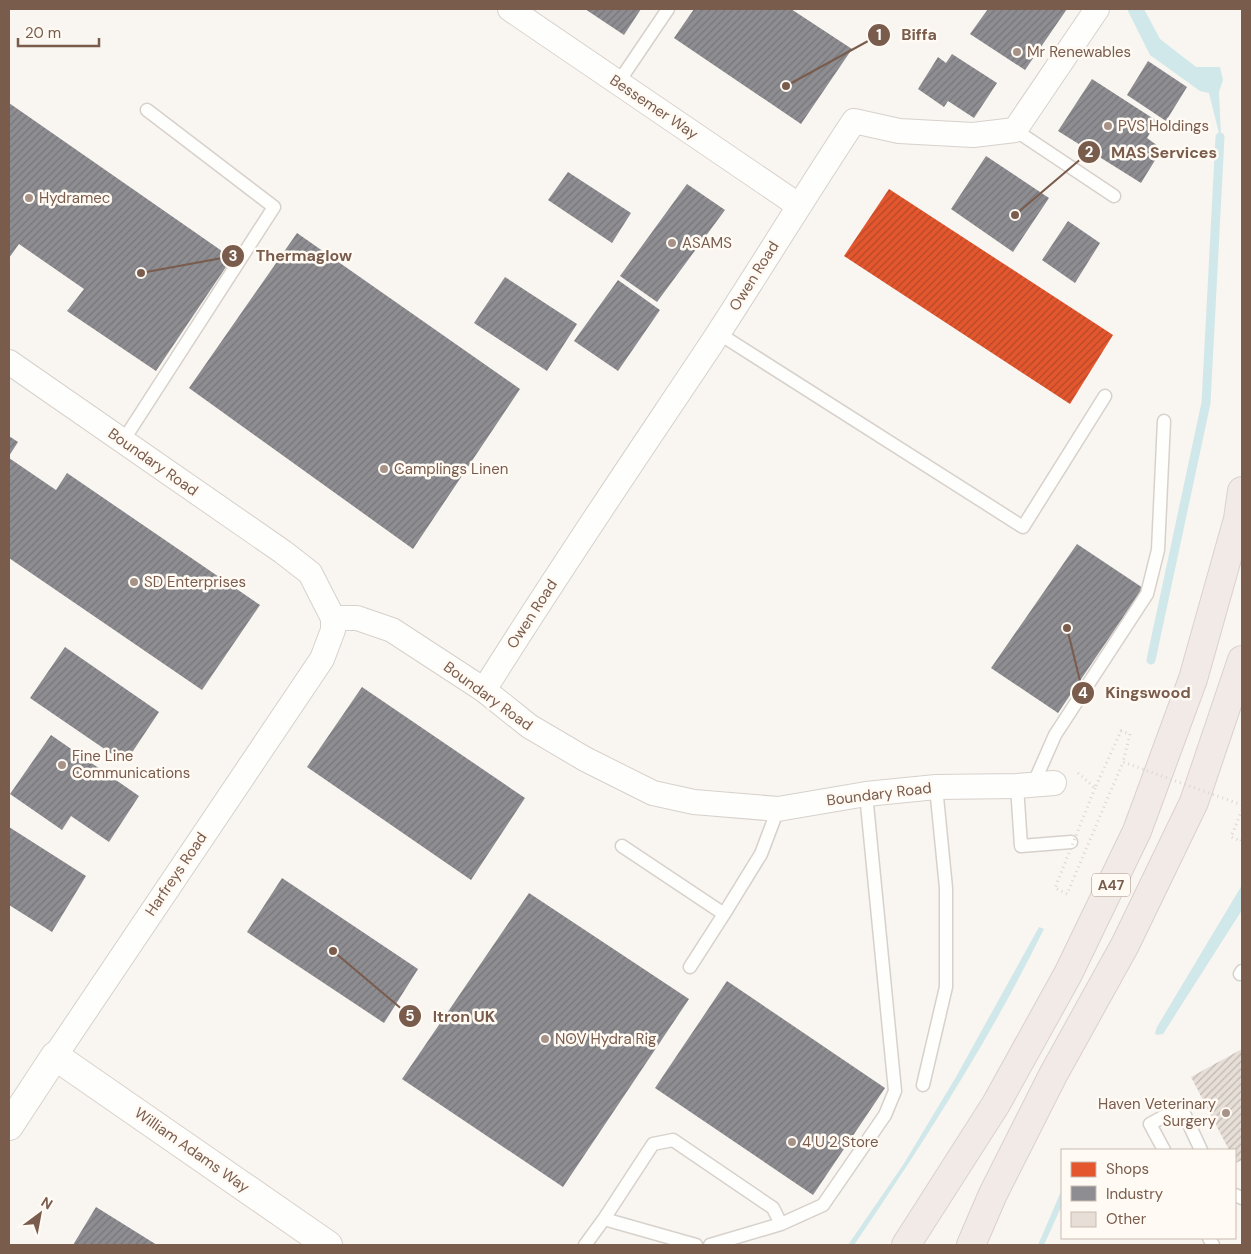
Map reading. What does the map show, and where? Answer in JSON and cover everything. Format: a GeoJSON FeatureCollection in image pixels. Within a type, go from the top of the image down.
{"type":"FeatureCollection","features":[{"type":"Feature","properties":{"kind":"highway","name":"A47"},"geometry":{"type":"LineString","coordinates":[[906,1245],[996,1104],[1068,974],[1137,831],[1193,679],[1238,519],[1242,491]]}},
{"type":"Feature","properties":{"kind":"highway","name":"A47"},"geometry":{"type":"LineString","coordinates":[[971,1245],[993,1194],[1048,1084],[1125,945],[1194,802],[1242,660]]}},
{"type":"Feature","properties":{"kind":"street","name":"Bessemer Way"},"geometry":{"type":"LineString","coordinates":[[510,9],[798,205]]}},
{"type":"Feature","properties":{"kind":"street"},"geometry":{"type":"LineString","coordinates":[[1015,130],[1098,9]]}},
{"type":"Feature","properties":{"kind":"street","name":"Owen Road"},"geometry":{"type":"LineString","coordinates":[[484,690],[524,626],[718,333],[798,205],[854,121],[899,131],[973,135],[1015,130]]}},
{"type":"Feature","properties":{"kind":"street","name":"Boundary Road"},"geometry":{"type":"LineString","coordinates":[[9,362],[283,552],[310,573],[333,618],[357,618],[392,630],[484,690],[529,726],[586,759],[653,792],[694,802],[778,809],[866,794],[936,787],[1035,785]]}},
{"type":"Feature","properties":{"kind":"street","name":"Harfreys Road"},"geometry":{"type":"LineString","coordinates":[[9,1126],[322,659],[333,630],[333,618]]}},
{"type":"Feature","properties":{"kind":"street","name":"William Adams Way"},"geometry":{"type":"LineString","coordinates":[[55,1056],[328,1245]]}},
{"type":"Feature","properties":{"kind":"lane"},"geometry":{"type":"LineString","coordinates":[[618,83],[668,9]]}},
{"type":"Feature","properties":{"kind":"lane"},"geometry":{"type":"LineString","coordinates":[[123,441],[274,207],[147,110]]}},
{"type":"Feature","properties":{"kind":"lane"},"geometry":{"type":"LineString","coordinates":[[1015,130],[1114,196]]}},
{"type":"Feature","properties":{"kind":"lane"},"geometry":{"type":"LineString","coordinates":[[718,333],[1023,527],[1105,396]]}},
{"type":"Feature","properties":{"kind":"lane"},"geometry":{"type":"LineString","coordinates":[[1070,842],[1022,846],[1035,785],[1054,734],[1147,594],[1158,550],[1164,420]]}},
{"type":"Feature","properties":{"kind":"lane"},"geometry":{"type":"LineString","coordinates":[[922,1085],[946,987],[946,888],[936,787]]}},
{"type":"Feature","properties":{"kind":"lane"},"geometry":{"type":"LineString","coordinates":[[710,1245],[781,1224],[823,1205],[885,1115],[895,1091],[866,794]]}},
{"type":"Feature","properties":{"kind":"lane"},"geometry":{"type":"LineString","coordinates":[[690,968],[761,854],[778,809]]}},
{"type":"Feature","properties":{"kind":"lane"},"geometry":{"type":"LineString","coordinates":[[622,846],[724,914]]}},
{"type":"Feature","properties":{"kind":"lane"},"geometry":{"type":"LineString","coordinates":[[1163,1149],[1150,1124],[1181,1107],[1202,1149]]}},
{"type":"Feature","properties":{"kind":"lane"},"geometry":{"type":"LineString","coordinates":[[585,1245],[653,1144],[673,1140],[773,1208],[781,1224]]}},
{"type":"Feature","properties":{"kind":"lane"},"geometry":{"type":"LineString","coordinates":[[604,1219],[696,1245]]}},
{"type":"Feature","properties":{"kind":"path"},"geometry":{"type":"LineString","coordinates":[[1121,730],[1130,734],[1123,762],[1067,894],[1055,888],[1095,788],[1121,730]]}},
{"type":"Feature","properties":{"kind":"path"},"geometry":{"type":"LineString","coordinates":[[1123,762],[1242,805]]}},
{"type":"Feature","properties":{"kind":"path"},"geometry":{"type":"LineString","coordinates":[[1242,810],[1231,837],[1241,841],[1242,838]]}},
{"type":"Feature","properties":{"kind":"water"},"geometry":{"type":"Polygon","coordinates":[[[1127,9],[1144,9],[1160,39],[1196,67],[1220,67],[1223,80],[1219,92],[1220,137],[1209,93],[1200,91],[1150,55],[1127,9]]]}},
{"type":"Feature","properties":{"kind":"water"},"geometry":{"type":"Polygon","coordinates":[[[1242,885],[1242,910],[1163,1034],[1157,1035],[1155,1033],[1157,1027],[1242,885]]]}},
{"type":"Feature","properties":{"kind":"water"},"geometry":{"type":"Polygon","coordinates":[[[1039,927],[1044,929],[1023,970],[955,1090],[854,1245],[848,1245],[903,1165],[956,1077],[1039,927]]]}},
{"type":"Feature","properties":{"kind":"water"},"geometry":{"type":"Polygon","coordinates":[[[1061,1191],[1061,1207],[1044,1245],[1038,1245],[1061,1191]]]}},
{"type":"Feature","properties":{"kind":"building: Shops"},"geometry":{"type":"Polygon","coordinates":[[[889,189],[1113,335],[1070,404],[844,256],[889,189]]]}},
{"type":"Feature","properties":{"kind":"building: Industry"},"geometry":{"type":"Polygon","coordinates":[[[585,9],[641,9],[624,35],[585,9]]]}},
{"type":"Feature","properties":{"kind":"building: Industry"},"geometry":{"type":"Polygon","coordinates":[[[694,9],[791,9],[852,49],[801,124],[674,38],[694,9]]]}},
{"type":"Feature","properties":{"kind":"building: Industry","name":"Mr Renewables"},"geometry":{"type":"Polygon","coordinates":[[[988,9],[1067,9],[1025,70],[970,34],[988,9]]]}},
{"type":"Feature","properties":{"kind":"building: Industry"},"geometry":{"type":"Polygon","coordinates":[[[952,54],[997,83],[974,118],[948,101],[944,107],[918,89],[938,57],[946,63],[952,54]]]}},
{"type":"Feature","properties":{"kind":"building: Industry"},"geometry":{"type":"Polygon","coordinates":[[[1148,61],[1187,87],[1166,121],[1127,95],[1148,61]]]}},
{"type":"Feature","properties":{"kind":"building: Industry","name":"PVS Holdings"},"geometry":{"type":"Polygon","coordinates":[[[1092,79],[1157,121],[1147,138],[1162,149],[1141,183],[1058,131],[1092,79]]]}},
{"type":"Feature","properties":{"kind":"building: Industry"},"geometry":{"type":"Polygon","coordinates":[[[9,103],[232,258],[156,371],[67,311],[84,289],[19,244],[9,258],[9,103]]]}},
{"type":"Feature","properties":{"kind":"building: Industry"},"geometry":{"type":"Polygon","coordinates":[[[986,156],[1049,198],[1013,252],[951,209],[986,156]]]}},
{"type":"Feature","properties":{"kind":"building: Industry"},"geometry":{"type":"Polygon","coordinates":[[[568,172],[631,213],[612,243],[548,200],[568,172]]]}},
{"type":"Feature","properties":{"kind":"building: Industry","name":"ASAMS"},"geometry":{"type":"Polygon","coordinates":[[[687,184],[725,210],[657,302],[620,276],[687,184]]]}},
{"type":"Feature","properties":{"kind":"building: Industry"},"geometry":{"type":"Polygon","coordinates":[[[1068,221],[1100,243],[1075,283],[1042,260],[1068,221]]]}},
{"type":"Feature","properties":{"kind":"building: Industry","name":"Camplings Linen"},"geometry":{"type":"Polygon","coordinates":[[[297,233],[520,389],[413,549],[189,388],[297,233]]]}},
{"type":"Feature","properties":{"kind":"building: Industry"},"geometry":{"type":"Polygon","coordinates":[[[505,277],[577,324],[547,371],[474,323],[505,277]]]}},
{"type":"Feature","properties":{"kind":"building: Industry"},"geometry":{"type":"Polygon","coordinates":[[[618,280],[660,310],[618,371],[574,341],[618,280]]]}},
{"type":"Feature","properties":{"kind":"building: Industry"},"geometry":{"type":"Polygon","coordinates":[[[9,436],[18,442],[9,456],[9,436]]]}},
{"type":"Feature","properties":{"kind":"building: Industry","name":"SD Enterprises"},"geometry":{"type":"Polygon","coordinates":[[[9,458],[56,490],[67,473],[260,605],[202,690],[9,558],[9,458]]]}},
{"type":"Feature","properties":{"kind":"building: Industry"},"geometry":{"type":"Polygon","coordinates":[[[1077,544],[1143,588],[1058,713],[991,668],[1077,544]]]}},
{"type":"Feature","properties":{"kind":"building: Industry"},"geometry":{"type":"Polygon","coordinates":[[[65,647],[159,712],[125,763],[30,698],[65,647]]]}},
{"type":"Feature","properties":{"kind":"building: Industry"},"geometry":{"type":"Polygon","coordinates":[[[362,687],[525,798],[471,880],[307,767],[362,687]]]}},
{"type":"Feature","properties":{"kind":"building: Industry","name":"Fine Line Communications"},"geometry":{"type":"Polygon","coordinates":[[[51,735],[139,796],[109,842],[71,816],[62,830],[10,794],[51,735]]]}},
{"type":"Feature","properties":{"kind":"building: Industry"},"geometry":{"type":"Polygon","coordinates":[[[9,827],[86,876],[52,932],[9,905],[9,827]]]}},
{"type":"Feature","properties":{"kind":"building: Industry"},"geometry":{"type":"Polygon","coordinates":[[[282,878],[418,969],[384,1023],[247,932],[282,878]]]}},
{"type":"Feature","properties":{"kind":"building: Industry","name":"NOV Hydra Rig"},"geometry":{"type":"Polygon","coordinates":[[[529,893],[689,999],[563,1187],[402,1079],[529,893]]]}},
{"type":"Feature","properties":{"kind":"building: Industry","name":"4 U 2 Store"},"geometry":{"type":"Polygon","coordinates":[[[727,981],[885,1088],[813,1195],[655,1088],[727,981]]]}},
{"type":"Feature","properties":{"kind":"building: Industry"},"geometry":{"type":"Polygon","coordinates":[[[96,1207],[157,1245],[73,1245],[96,1207]]]}},
{"type":"Feature","properties":{"kind":"building: Other","name":"Haven Veterinary Surgery"},"geometry":{"type":"Polygon","coordinates":[[[1242,1049],[1242,1160],[1236,1163],[1236,1149],[1228,1149],[1191,1077],[1242,1049]]]}},
{"type":"Feature","properties":{"kind":"waterway"},"geometry":{"type":"LineString","coordinates":[[1151,660],[1206,403],[1220,137]]}},
{"type":"Feature","properties":{"kind":"place","name":"Mr Renewables"},"geometry":{"type":"Point","coordinates":[1017,52]}},
{"type":"Feature","properties":{"kind":"place","name":"Biffa"},"geometry":{"type":"Point","coordinates":[786,86]}},
{"type":"Feature","properties":{"kind":"place","name":"PVS Holdings"},"geometry":{"type":"Point","coordinates":[1108,126]}},
{"type":"Feature","properties":{"kind":"place","name":"Hydramec"},"geometry":{"type":"Point","coordinates":[29,198]}},
{"type":"Feature","properties":{"kind":"place","name":"MAS Services"},"geometry":{"type":"Point","coordinates":[1015,215]}},
{"type":"Feature","properties":{"kind":"place","name":"ASAMS"},"geometry":{"type":"Point","coordinates":[672,243]}},
{"type":"Feature","properties":{"kind":"place","name":"Thermaglow"},"geometry":{"type":"Point","coordinates":[141,273]}},
{"type":"Feature","properties":{"kind":"place","name":"Camplings Linen"},"geometry":{"type":"Point","coordinates":[384,469]}},
{"type":"Feature","properties":{"kind":"place","name":"SD Enterprises"},"geometry":{"type":"Point","coordinates":[134,582]}},
{"type":"Feature","properties":{"kind":"place","name":"Kingswood"},"geometry":{"type":"Point","coordinates":[1067,628]}},
{"type":"Feature","properties":{"kind":"place","name":"Fine Line Communications"},"geometry":{"type":"Point","coordinates":[62,765]}},
{"type":"Feature","properties":{"kind":"place","name":"Itron UK"},"geometry":{"type":"Point","coordinates":[333,951]}},
{"type":"Feature","properties":{"kind":"place","name":"NOV Hydra Rig"},"geometry":{"type":"Point","coordinates":[545,1039]}},
{"type":"Feature","properties":{"kind":"place","name":"Haven Veterinary Surgery"},"geometry":{"type":"Point","coordinates":[1226,1113]}},
{"type":"Feature","properties":{"kind":"place","name":"4 U 2 Store"},"geometry":{"type":"Point","coordinates":[792,1142]}}]}
